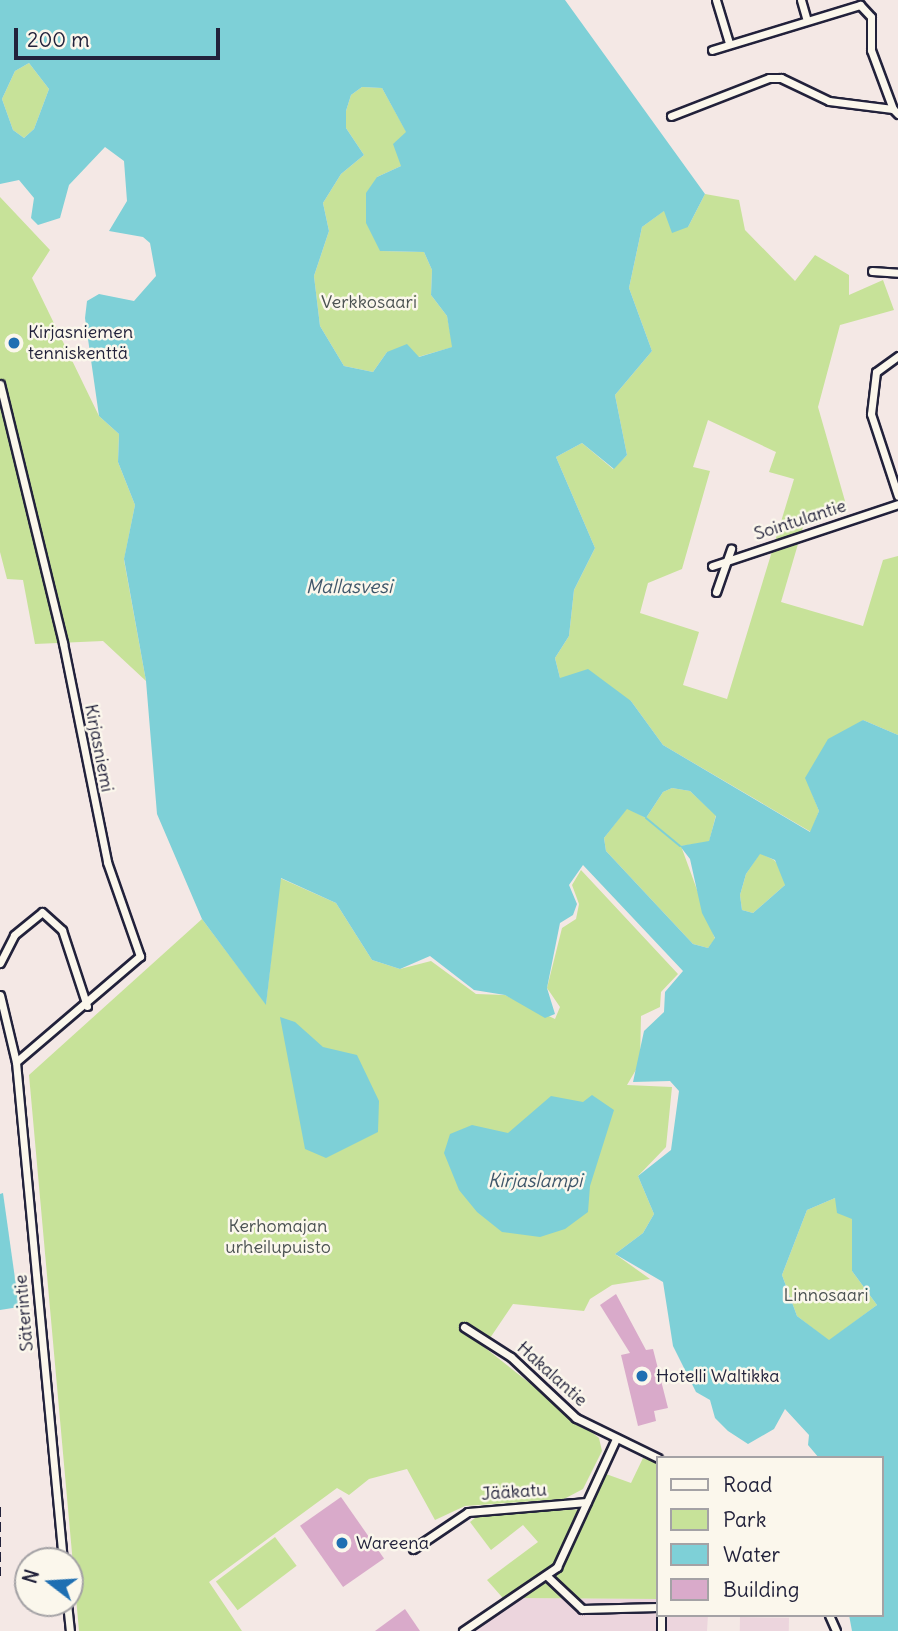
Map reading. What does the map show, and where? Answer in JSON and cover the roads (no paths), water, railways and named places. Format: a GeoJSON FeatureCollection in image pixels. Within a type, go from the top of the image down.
{"type":"FeatureCollection","features":[{"type":"Feature","properties":{"kind":"street"},"geometry":{"type":"LineString","coordinates":[[716,0],[729,43]]}},
{"type":"Feature","properties":{"kind":"street"},"geometry":{"type":"LineString","coordinates":[[801,0],[806,17]]}},
{"type":"Feature","properties":{"kind":"street"},"geometry":{"type":"LineString","coordinates":[[712,50],[806,17],[843,6],[860,5],[871,17],[871,50],[896,111]]}},
{"type":"Feature","properties":{"kind":"street"},"geometry":{"type":"LineString","coordinates":[[671,116],[769,78],[781,78],[829,101],[896,111]]}},
{"type":"Feature","properties":{"kind":"street"},"geometry":{"type":"LineString","coordinates":[[872,271],[898,273]]}},
{"type":"Feature","properties":{"kind":"street"},"geometry":{"type":"LineString","coordinates":[[898,356],[876,372],[871,414],[898,496]]}},
{"type":"Feature","properties":{"kind":"street","name":"Kirjasniemi"},"geometry":{"type":"LineString","coordinates":[[0,384],[62,643],[107,862],[140,956],[87,1006],[16,1062]]}},
{"type":"Feature","properties":{"kind":"street","name":"Sointulantie"},"geometry":{"type":"LineString","coordinates":[[712,566],[898,504]]}},
{"type":"Feature","properties":{"kind":"street"},"geometry":{"type":"LineString","coordinates":[[716,592],[732,549]]}},
{"type":"Feature","properties":{"kind":"street"},"geometry":{"type":"LineString","coordinates":[[0,963],[15,934],[42,912],[62,930],[87,1006]]}},
{"type":"Feature","properties":{"kind":"street","name":"Säterintie"},"geometry":{"type":"LineString","coordinates":[[0,995],[16,1062],[62,1547]]}},
{"type":"Feature","properties":{"kind":"street","name":"Hakalantie"},"geometry":{"type":"LineString","coordinates":[[464,1327],[511,1357],[576,1418],[615,1441],[656,1457]]}},
{"type":"Feature","properties":{"kind":"street"},"geometry":{"type":"LineString","coordinates":[[463,1631],[547,1577],[557,1567],[615,1441]]}},
{"type":"Feature","properties":{"kind":"street","name":"Jääkatu"},"geometry":{"type":"LineString","coordinates":[[413,1549],[468,1512],[587,1502]]}},
{"type":"Feature","properties":{"kind":"street"},"geometry":{"type":"LineString","coordinates":[[547,1577],[582,1609],[656,1607]]}},
{"type":"Feature","properties":{"kind":"water","name":"Mallasvesi"},"geometry":{"type":"Polygon","coordinates":[[[0,0],[565,0],[705,194],[688,227],[672,233],[664,211],[642,227],[629,288],[652,351],[615,395],[627,455],[614,469],[582,443],[556,457],[595,548],[574,590],[569,636],[555,658],[560,678],[588,669],[631,701],[663,745],[810,832],[819,811],[805,778],[828,739],[863,720],[898,735],[898,1631],[852,1631],[849,1617],[884,1617],[884,1456],[817,1456],[808,1445],[809,1435],[785,1409],[774,1429],[748,1444],[728,1431],[715,1418],[710,1400],[696,1392],[673,1346],[663,1282],[615,1254],[643,1233],[654,1214],[638,1176],[671,1150],[679,1091],[670,1081],[633,1082],[644,1031],[664,1012],[665,992],[683,971],[583,865],[569,885],[577,904],[573,915],[560,923],[547,988],[555,1014],[545,1018],[505,995],[474,990],[430,956],[400,969],[372,960],[336,903],[281,878],[266,1005],[202,919],[157,814],[146,681],[124,559],[135,505],[118,462],[119,434],[99,416],[85,318],[87,301],[99,294],[134,301],[156,276],[150,243],[143,237],[109,231],[127,201],[124,161],[105,147],[69,185],[60,218],[38,225],[31,218],[34,198],[19,180],[0,184],[0,0]],[[29,63],[15,71],[2,99],[13,130],[24,138],[34,129],[49,89],[29,63]],[[362,87],[351,95],[346,111],[346,128],[364,155],[341,174],[323,203],[329,231],[314,276],[320,326],[344,366],[373,372],[387,352],[407,344],[419,357],[452,347],[447,316],[431,295],[432,270],[424,252],[380,251],[366,223],[366,193],[377,177],[401,166],[393,144],[406,132],[382,88],[362,87]],[[672,788],[663,792],[646,818],[627,809],[604,838],[606,851],[693,944],[708,948],[715,938],[702,913],[690,859],[680,846],[709,841],[716,816],[690,791],[672,788]],[[760,854],[746,874],[740,895],[742,910],[753,913],[785,885],[775,860],[760,854]],[[835,1198],[807,1210],[782,1275],[797,1316],[829,1340],[877,1305],[852,1271],[852,1219],[837,1213],[835,1198]]]}},
{"type":"Feature","properties":{"kind":"water"},"geometry":{"type":"Polygon","coordinates":[[[280,1017],[295,1022],[323,1047],[357,1055],[379,1101],[378,1132],[326,1158],[305,1149],[280,1017]]]}},
{"type":"Feature","properties":{"kind":"water","name":"Kirjaslampi"},"geometry":{"type":"Polygon","coordinates":[[[592,1095],[614,1110],[590,1186],[588,1212],[565,1229],[540,1237],[502,1232],[477,1212],[459,1190],[444,1153],[450,1134],[472,1125],[508,1133],[551,1096],[583,1102],[592,1095]]]}},
{"type":"Feature","properties":{"kind":"water"},"geometry":{"type":"Polygon","coordinates":[[[3,1193],[19,1307],[0,1310],[0,1194],[3,1193]]]}},
{"type":"Feature","properties":{"kind":"waterway"},"geometry":{"type":"LineString","coordinates":[[646,818],[680,846]]}},
{"type":"Feature","properties":{"kind":"railway"},"geometry":{"type":"LineString","coordinates":[[0,1507],[0,1576]]}},
{"type":"Feature","properties":{"kind":"place","name":"Kirjasniemen tenniskenttä"},"geometry":{"type":"Point","coordinates":[14,343]}},
{"type":"Feature","properties":{"kind":"place","name":"Hotelli Waltikka"},"geometry":{"type":"Point","coordinates":[642,1376]}},
{"type":"Feature","properties":{"kind":"place","name":"Wareena"},"geometry":{"type":"Point","coordinates":[342,1543]}},
{"type":"Feature","properties":{"kind":"park label","name":"Verkkosaari"},"geometry":{"type":"Point","coordinates":[369,302]}},
{"type":"Feature","properties":{"kind":"park label","name":"Kerhomajan urheilupuisto"},"geometry":{"type":"Point","coordinates":[278,1237]}},
{"type":"Feature","properties":{"kind":"park label","name":"Linnosaari"},"geometry":{"type":"Point","coordinates":[826,1295]}}]}
